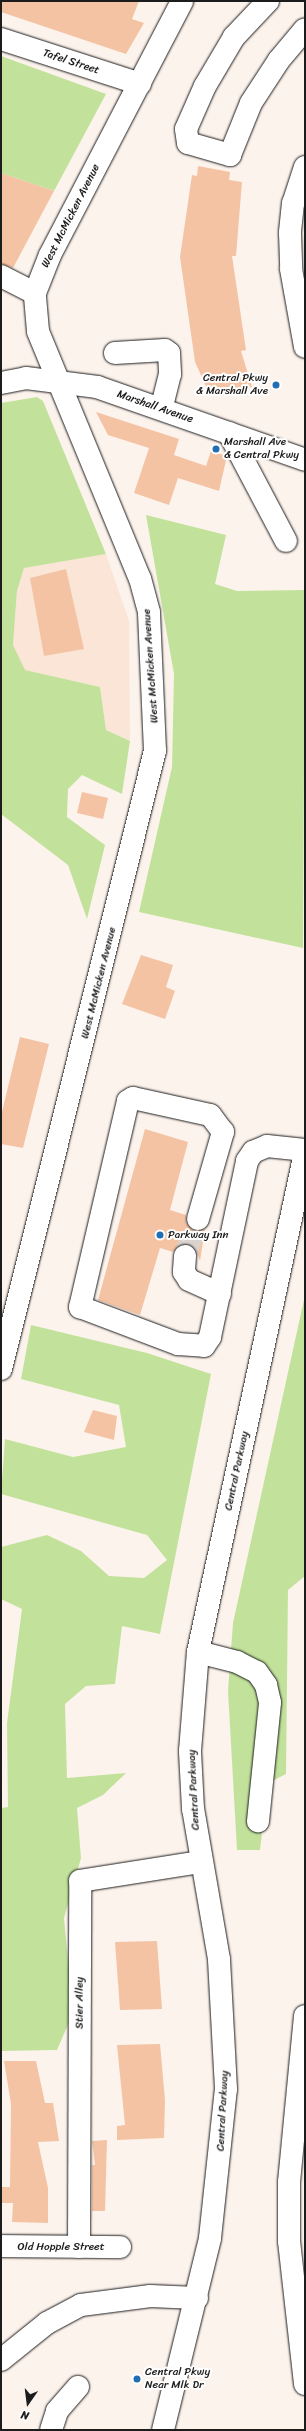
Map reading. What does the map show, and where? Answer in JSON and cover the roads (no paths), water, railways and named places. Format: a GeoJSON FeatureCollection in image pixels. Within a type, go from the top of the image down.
{"type":"FeatureCollection","features":[{"type":"Feature","properties":{"kind":"main road","name":"West McMicken Avenue"},"geometry":{"type":"LineString","coordinates":[[1,1369],[155,751],[149,612],[140,579],[38,331],[35,293],[50,255],[182,1]]}},
{"type":"Feature","properties":{"kind":"main road"},"geometry":{"type":"LineString","coordinates":[[268,1],[234,37],[204,86],[186,129],[188,143],[230,155],[251,103],[279,60],[305,29]]}},
{"type":"Feature","properties":{"kind":"main road","name":"Tafel Street"},"geometry":{"type":"LineString","coordinates":[[1,39],[140,84]]}},
{"type":"Feature","properties":{"kind":"main road"},"geometry":{"type":"LineString","coordinates":[[305,167],[293,203],[290,233],[291,270],[305,348]]}},
{"type":"Feature","properties":{"kind":"main road"},"geometry":{"type":"LineString","coordinates":[[1,276],[35,293]]}},
{"type":"Feature","properties":{"kind":"main road"},"geometry":{"type":"LineString","coordinates":[[115,353],[165,350],[169,353],[170,374],[161,409]]}},
{"type":"Feature","properties":{"kind":"main road","name":"Marshall Avenue"},"geometry":{"type":"LineString","coordinates":[[1,383],[26,378],[59,380],[98,387],[305,460]]}},
{"type":"Feature","properties":{"kind":"main road"},"geometry":{"type":"LineString","coordinates":[[229,433],[286,541]]}},
{"type":"Feature","properties":{"kind":"main road"},"geometry":{"type":"LineString","coordinates":[[198,1218],[223,1132],[210,1115],[133,1098],[128,1101],[80,1307],[178,1344],[204,1346],[210,1337],[220,1294],[247,1161],[253,1152],[267,1146],[305,1150]]}},
{"type":"Feature","properties":{"kind":"main road","name":"Central Parkway"},"geometry":{"type":"LineString","coordinates":[[164,2430],[197,2298],[216,2195],[226,2088],[219,1959],[200,1862],[190,1751],[198,1652],[305,1153]]}},
{"type":"Feature","properties":{"kind":"main road"},"geometry":{"type":"LineString","coordinates":[[185,1256],[184,1272],[189,1280],[220,1294]]}},
{"type":"Feature","properties":{"kind":"main road"},"geometry":{"type":"LineString","coordinates":[[198,1652],[237,1662],[256,1672],[266,1685],[270,1703],[258,1821]]}},
{"type":"Feature","properties":{"kind":"main road","name":"Stier Alley"},"geometry":{"type":"LineString","coordinates":[[79,2247],[80,1881],[200,1862]]}},
{"type":"Feature","properties":{"kind":"main road"},"geometry":{"type":"LineString","coordinates":[[305,2016],[289,2182],[289,2241],[305,2384]]}},
{"type":"Feature","properties":{"kind":"main road","name":"Old Hopple Street"},"geometry":{"type":"LineString","coordinates":[[1,2246],[120,2247]]}},
{"type":"Feature","properties":{"kind":"main road"},"geometry":{"type":"LineString","coordinates":[[1,2360],[47,2323],[81,2305],[150,2296],[197,2298]]}},
{"type":"Feature","properties":{"kind":"main road"},"geometry":{"type":"LineString","coordinates":[[51,2430],[57,2411],[78,2387]]}},
{"type":"Feature","properties":{"kind":"tunnel"},"geometry":{"type":"LineString","coordinates":[[185,1256],[198,1219]]}},
{"type":"Feature","properties":{"kind":"place","name":"Central Pkwy & Marshall Ave"},"geometry":{"type":"Point","coordinates":[276,385]}},
{"type":"Feature","properties":{"kind":"place","name":"Marshall Ave & Central Pkwy"},"geometry":{"type":"Point","coordinates":[216,449]}},
{"type":"Feature","properties":{"kind":"place","name":"Parkway Inn"},"geometry":{"type":"Point","coordinates":[160,1235]}},
{"type":"Feature","properties":{"kind":"place","name":"Central Pkwy Near Mlk Dr"},"geometry":{"type":"Point","coordinates":[137,2379]}}]}
